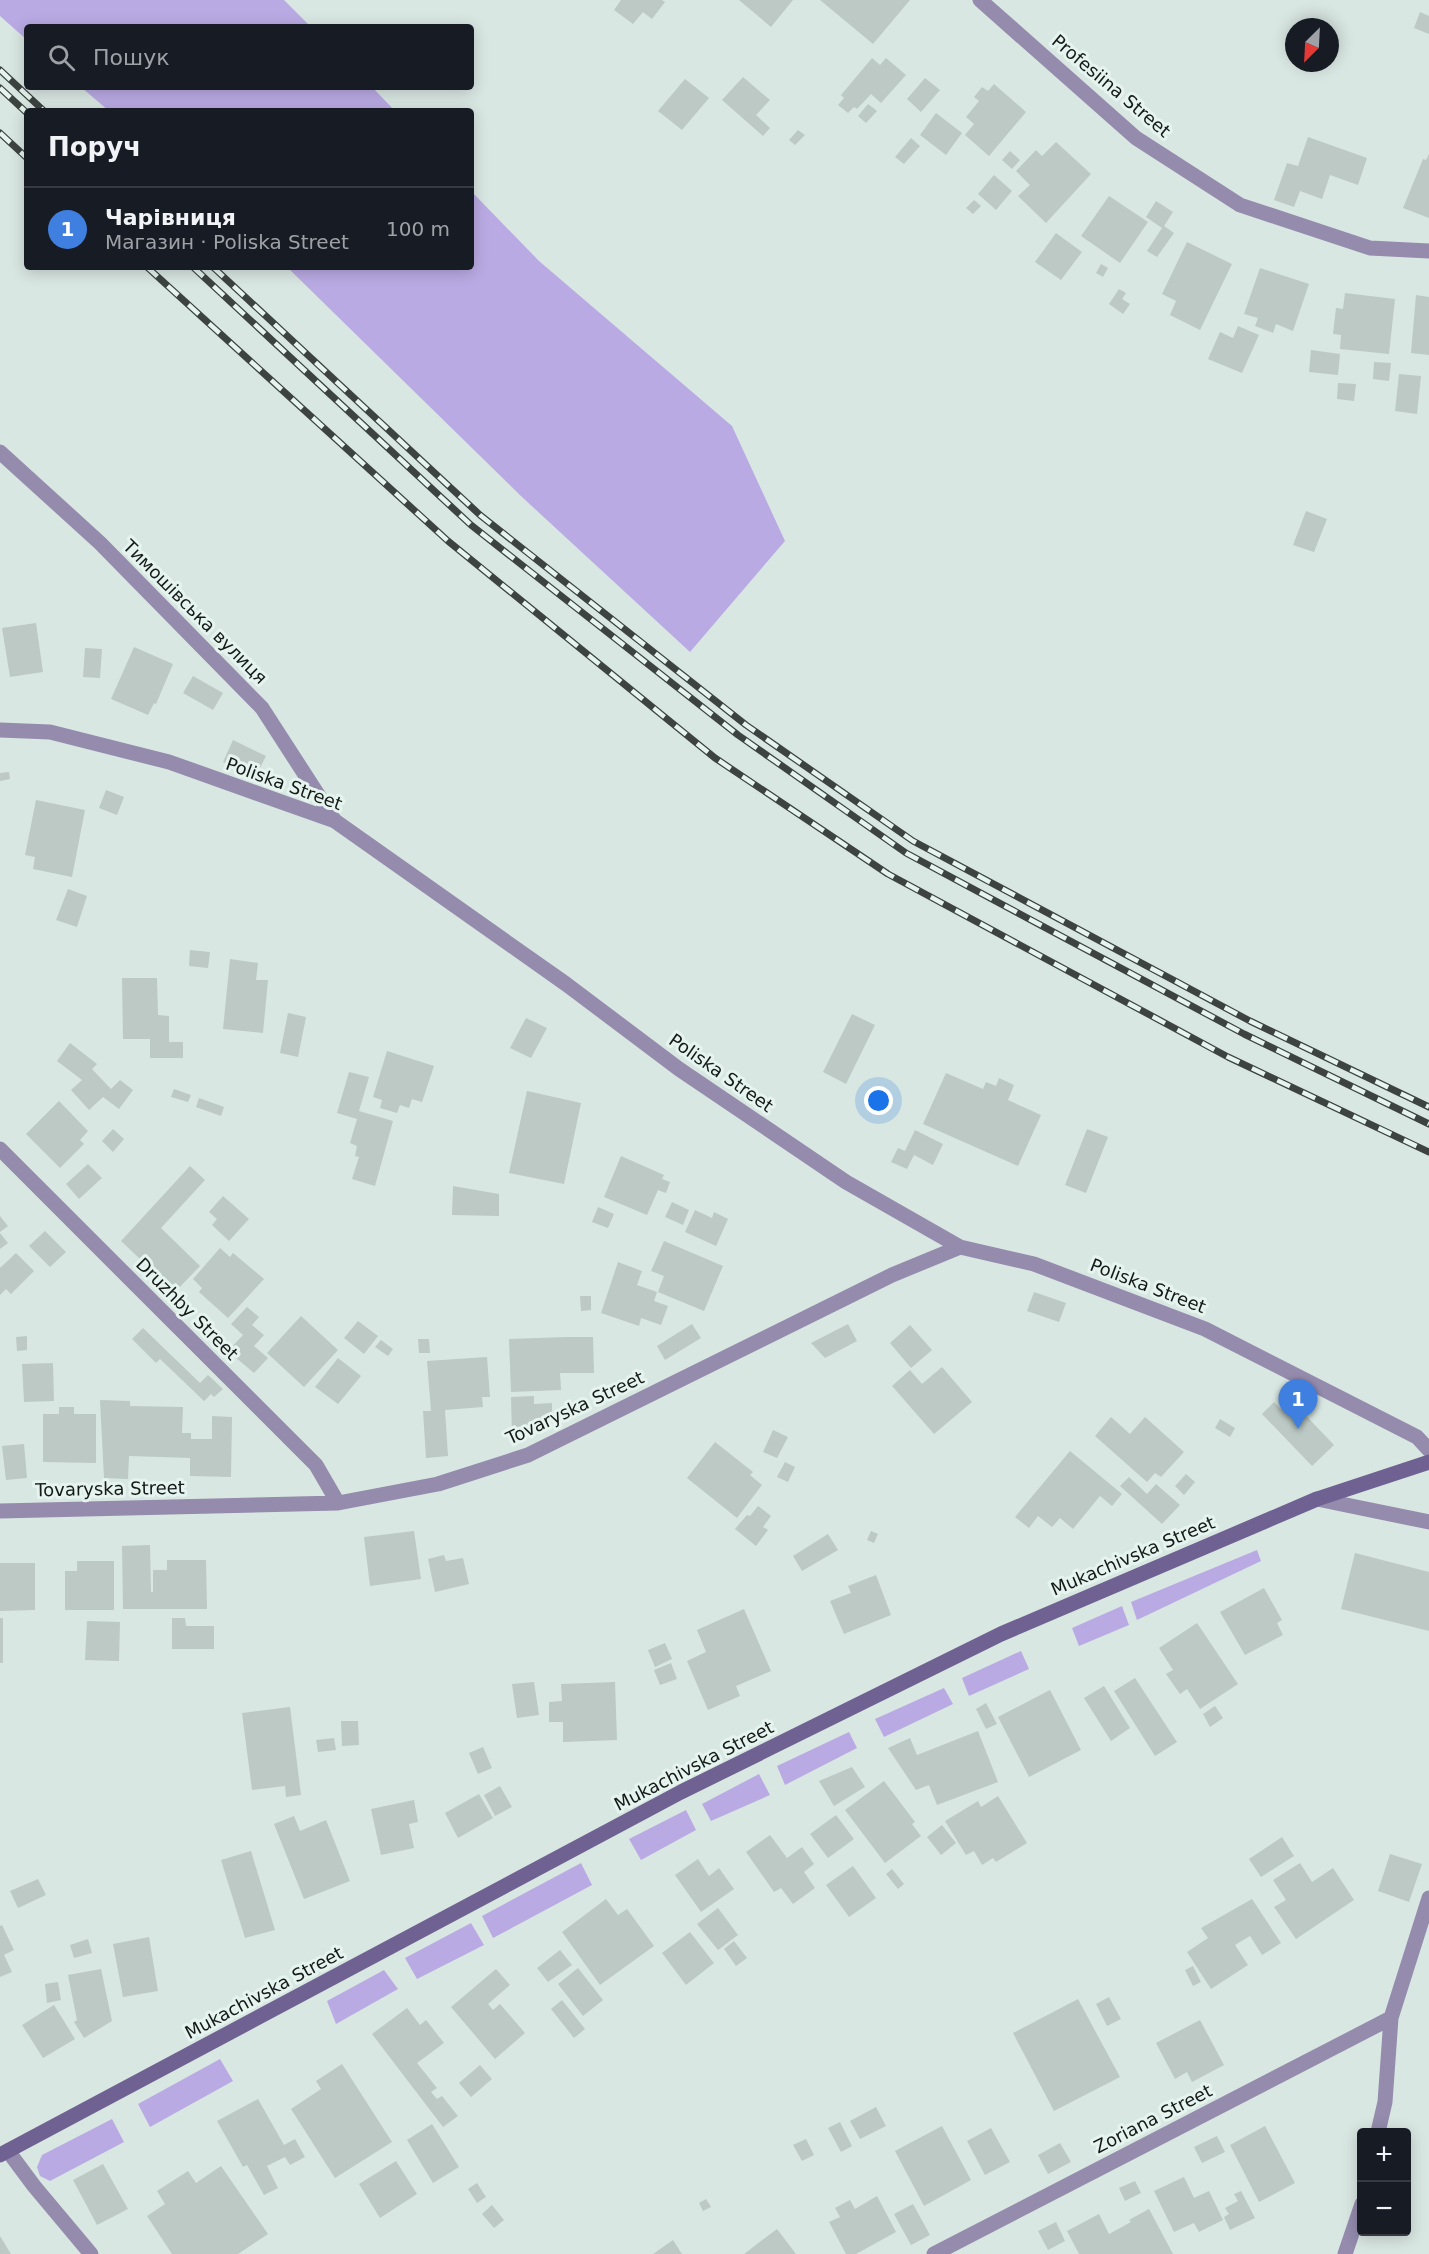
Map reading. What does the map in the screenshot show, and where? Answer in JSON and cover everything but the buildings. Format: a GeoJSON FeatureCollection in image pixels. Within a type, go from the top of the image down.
{"type":"FeatureCollection","features":[{"type":"Feature","properties":{"kind":"street","name":"Profesiina Street"},"geometry":{"type":"LineString","coordinates":[[980,0],[1136,138],[1240,205],[1370,248],[1429,251]]}},
{"type":"Feature","properties":{"kind":"street","name":"Тимошівська вулиця"},"geometry":{"type":"LineString","coordinates":[[0,453],[100,543],[262,708],[335,821]]}},
{"type":"Feature","properties":{"kind":"street","name":"Poliska Street"},"geometry":{"type":"LineString","coordinates":[[0,730],[50,732],[169,762],[335,821],[566,984],[679,1069],[846,1182],[960,1247],[1034,1264],[1205,1329],[1417,1437],[1429,1450]]}},
{"type":"Feature","properties":{"kind":"street","name":"Druzhby Street"},"geometry":{"type":"LineString","coordinates":[[0,1149],[316,1465],[338,1503]]}},
{"type":"Feature","properties":{"kind":"street","name":"Tovaryska Street"},"geometry":{"type":"LineString","coordinates":[[0,1511],[338,1503],[438,1484],[528,1455],[892,1275],[960,1247]]}},
{"type":"Feature","properties":{"kind":"street","name":"Mukachivska Street"},"geometry":{"type":"LineString","coordinates":[[4,2153],[692,1787],[1001,1634],[1317,1499],[1429,1462]]}},
{"type":"Feature","properties":{"kind":"street"},"geometry":{"type":"LineString","coordinates":[[1317,1499],[1429,1522]]}},
{"type":"Feature","properties":{"kind":"street"},"geometry":{"type":"LineString","coordinates":[[1379,2128],[1385,2102],[1391,2018],[1429,1898]]}},
{"type":"Feature","properties":{"kind":"street","name":"Zoriana Street"},"geometry":{"type":"LineString","coordinates":[[934,2254],[1391,2018]]}},
{"type":"Feature","properties":{"kind":"street"},"geometry":{"type":"LineString","coordinates":[[4,2153],[91,2254]]}},
{"type":"Feature","properties":{"kind":"street"},"geometry":{"type":"LineString","coordinates":[[1345,2254],[1357,2219]]}},
{"type":"Feature","properties":{"kind":"shaded area"},"geometry":{"type":"Polygon","coordinates":[[[0,0],[284,0],[308,24],[24,24],[24,37],[0,16],[0,0]]]}},
{"type":"Feature","properties":{"kind":"shaded area"},"geometry":{"type":"Polygon","coordinates":[[[84,90],[375,90],[392,108],[106,108],[84,90]]]}},
{"type":"Feature","properties":{"kind":"shaded area"},"geometry":{"type":"Polygon","coordinates":[[[474,194],[539,261],[732,426],[785,541],[690,652],[522,497],[290,270],[474,270],[474,194]]]}},
{"type":"Feature","properties":{"kind":"shaded area"},"geometry":{"type":"Polygon","coordinates":[[[1257,1550],[1261,1561],[1137,1620],[1131,1602],[1257,1550]]]}},
{"type":"Feature","properties":{"kind":"shaded area"},"geometry":{"type":"Polygon","coordinates":[[[1122,1606],[1129,1625],[1079,1646],[1072,1628],[1122,1606]]]}},
{"type":"Feature","properties":{"kind":"shaded area"},"geometry":{"type":"Polygon","coordinates":[[[1021,1651],[1029,1669],[969,1696],[962,1678],[1021,1651]]]}},
{"type":"Feature","properties":{"kind":"shaded area"},"geometry":{"type":"Polygon","coordinates":[[[944,1688],[953,1704],[884,1737],[875,1719],[944,1688]]]}},
{"type":"Feature","properties":{"kind":"shaded area"},"geometry":{"type":"Polygon","coordinates":[[[849,1732],[857,1748],[785,1785],[777,1766],[849,1732]]]}},
{"type":"Feature","properties":{"kind":"shaded area"},"geometry":{"type":"Polygon","coordinates":[[[759,1774],[770,1795],[711,1821],[702,1804],[759,1774]]]}},
{"type":"Feature","properties":{"kind":"shaded area"},"geometry":{"type":"Polygon","coordinates":[[[686,1810],[696,1830],[641,1860],[629,1839],[686,1810]]]}},
{"type":"Feature","properties":{"kind":"shaded area"},"geometry":{"type":"Polygon","coordinates":[[[581,1863],[592,1885],[493,1938],[482,1916],[581,1863]]]}},
{"type":"Feature","properties":{"kind":"shaded area"},"geometry":{"type":"Polygon","coordinates":[[[471,1923],[484,1945],[417,1979],[405,1958],[471,1923]]]}},
{"type":"Feature","properties":{"kind":"shaded area"},"geometry":{"type":"Polygon","coordinates":[[[384,1970],[398,1989],[336,2024],[327,2001],[384,1970]]]}},
{"type":"Feature","properties":{"kind":"shaded area"},"geometry":{"type":"Polygon","coordinates":[[[220,2059],[233,2081],[150,2127],[138,2104],[220,2059]]]}},
{"type":"Feature","properties":{"kind":"shaded area"},"geometry":{"type":"Polygon","coordinates":[[[112,2119],[124,2142],[50,2181],[40,2176],[37,2167],[42,2155],[112,2119]]]}},
{"type":"Feature","properties":{"kind":"railway"},"geometry":{"type":"LineString","coordinates":[[0,70],[41,108]]}},
{"type":"Feature","properties":{"kind":"railway"},"geometry":{"type":"LineString","coordinates":[[0,88],[24,110]]}},
{"type":"Feature","properties":{"kind":"railway"},"geometry":{"type":"LineString","coordinates":[[0,133],[24,155]]}},
{"type":"Feature","properties":{"kind":"railway"},"geometry":{"type":"LineString","coordinates":[[150,270],[448,541],[715,758],[888,874],[1228,1057],[1429,1152]]}},
{"type":"Feature","properties":{"kind":"railway"},"geometry":{"type":"LineString","coordinates":[[196,270],[471,525],[738,735],[906,853],[1244,1034],[1429,1124]]}},
{"type":"Feature","properties":{"kind":"railway"},"geometry":{"type":"LineString","coordinates":[[216,270],[480,515],[746,725],[913,841],[1250,1021],[1429,1107]]}},
{"type":"Feature","properties":{"kind":"place","name":"Чарівниця"},"geometry":{"type":"Point","coordinates":[1298,1429]}}]}
